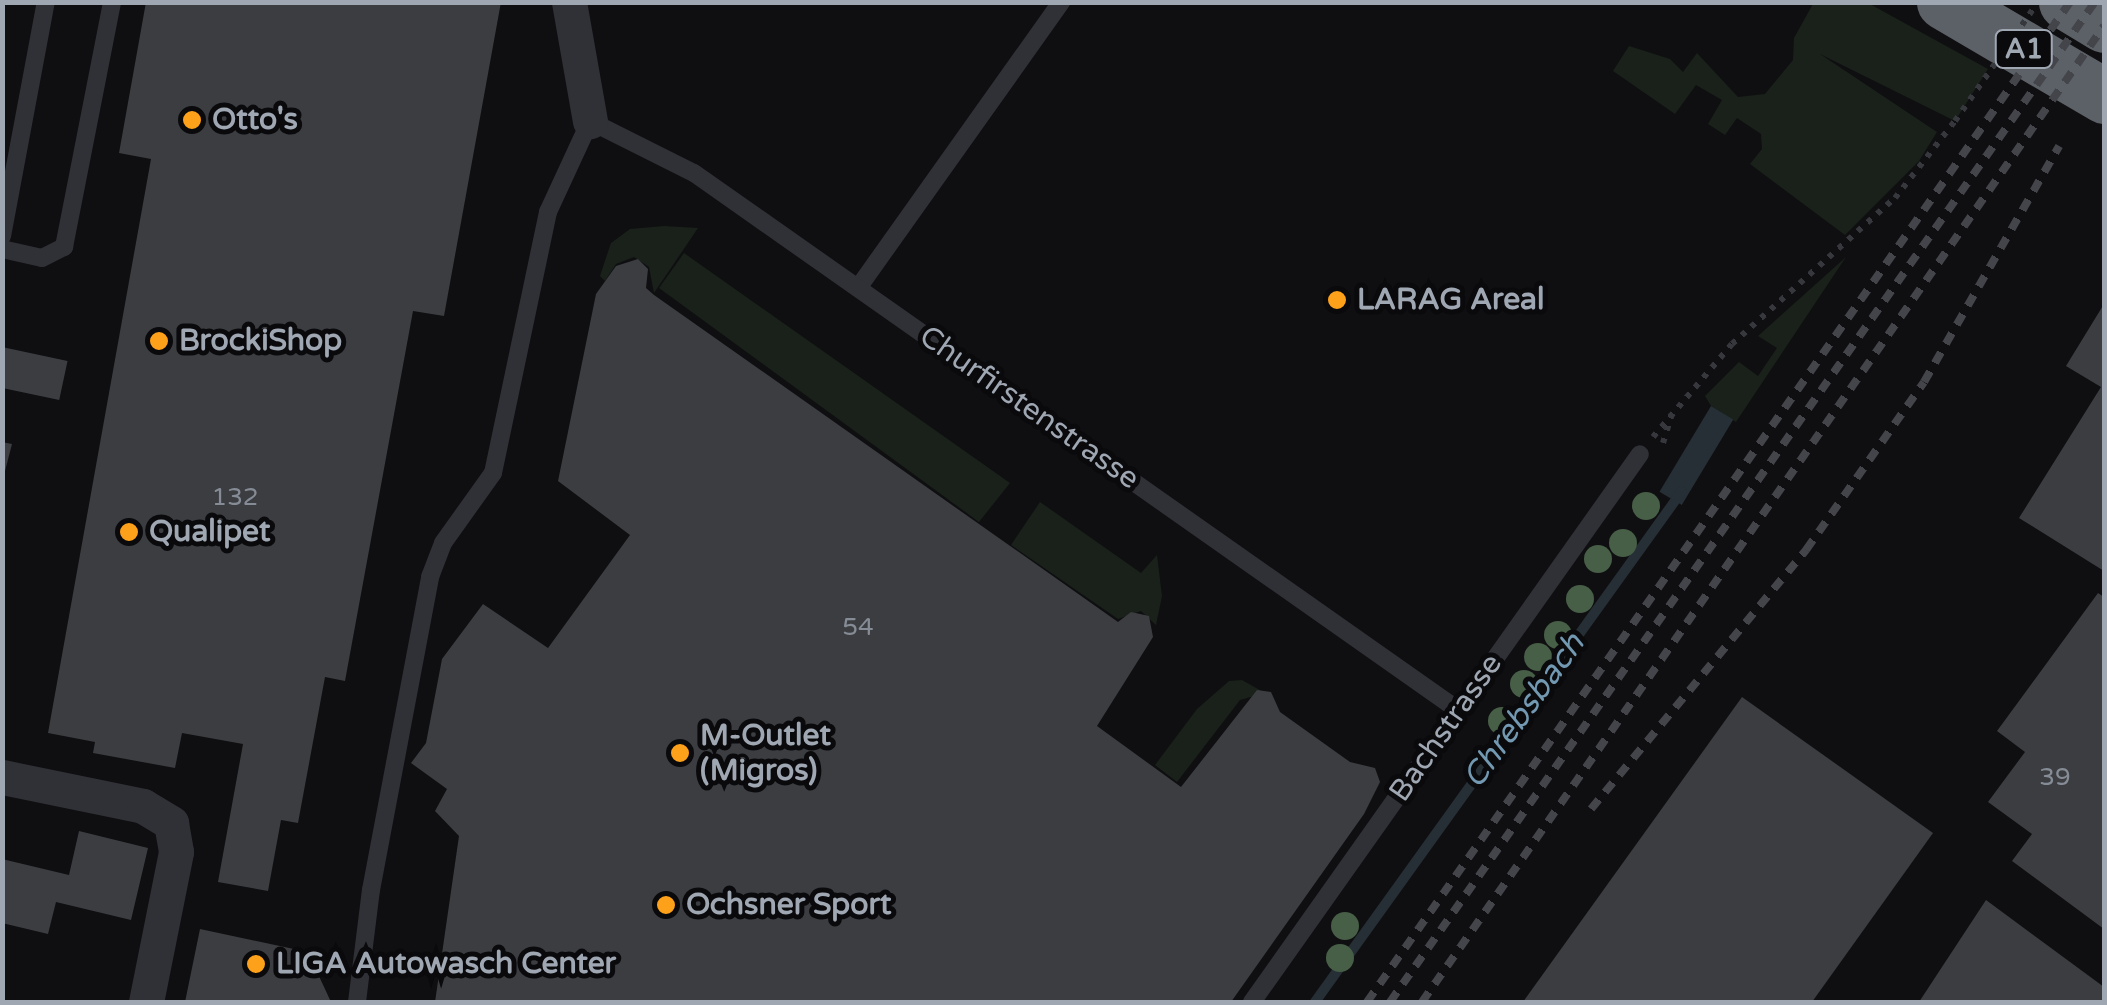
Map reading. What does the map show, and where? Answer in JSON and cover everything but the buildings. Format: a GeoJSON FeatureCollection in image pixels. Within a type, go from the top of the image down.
{"type":"FeatureCollection","features":[{"type":"Feature","properties":{"kind":"highway","name":"A1"},"geometry":{"type":"LineString","coordinates":[[1944,2],[2104,96]]}},
{"type":"Feature","properties":{"kind":"highway","name":"A1"},"geometry":{"type":"LineString","coordinates":[[2066,2],[2104,25]]}},
{"type":"Feature","properties":{"kind":"street"},"geometry":{"type":"LineString","coordinates":[[570,2],[590,121]]}},
{"type":"Feature","properties":{"kind":"street"},"geometry":{"type":"LineString","coordinates":[[2,778],[143,806],[171,823],[176,852],[146,1002]]}},
{"type":"Feature","properties":{"kind":"lane"},"geometry":{"type":"LineString","coordinates":[[2,236],[46,2]]}},
{"type":"Feature","properties":{"kind":"lane"},"geometry":{"type":"LineString","coordinates":[[2,249],[42,258],[64,247],[112,2]]}},
{"type":"Feature","properties":{"kind":"lane"},"geometry":{"type":"LineString","coordinates":[[858,288],[1061,2]]}},
{"type":"Feature","properties":{"kind":"lane"},"geometry":{"type":"LineString","coordinates":[[357,1002],[371,890],[430,577],[444,543],[493,473],[548,212],[590,121]]}},
{"type":"Feature","properties":{"kind":"lane","name":"Churfirstenstrasse"},"geometry":{"type":"LineString","coordinates":[[590,121],[676,161],[1458,710]]}},
{"type":"Feature","properties":{"kind":"lane","name":"Bachstrasse"},"geometry":{"type":"LineString","coordinates":[[1252,1002],[1640,454]]}},
{"type":"Feature","properties":{"kind":"path"},"geometry":{"type":"LineString","coordinates":[[1640,454],[1732,344],[1895,198],[1955,121],[2038,2]]}},
{"type":"Feature","properties":{"kind":"shaded area"},"geometry":{"type":"Polygon","coordinates":[[[1814,2],[1868,3],[1988,69],[1955,121],[1820,54],[1937,132],[1919,161],[1845,235],[1750,164],[1762,149],[1761,134],[1737,118],[1725,135],[1708,124],[1722,100],[1696,85],[1675,114],[1613,71],[1629,46],[1670,59],[1683,72],[1697,53],[1738,97],[1765,94],[1793,60],[1794,38],[1814,2]]]}},
{"type":"Feature","properties":{"kind":"shaded area"},"geometry":{"type":"Polygon","coordinates":[[[698,228],[654,293],[649,267],[634,257],[616,264],[605,281],[600,276],[611,243],[630,229],[698,228]]]}},
{"type":"Feature","properties":{"kind":"shaded area"},"geometry":{"type":"Polygon","coordinates":[[[684,253],[1010,483],[979,522],[659,288],[684,253]]]}},
{"type":"Feature","properties":{"kind":"shaded area"},"geometry":{"type":"Polygon","coordinates":[[[1846,257],[1736,422],[1711,406],[1705,396],[1739,362],[1758,376],[1777,348],[1758,336],[1846,257]]]}},
{"type":"Feature","properties":{"kind":"shaded area"},"geometry":{"type":"Polygon","coordinates":[[[1711,406],[1733,419],[1682,505],[1659,492],[1711,406]]]}},
{"type":"Feature","properties":{"kind":"shaded area"},"geometry":{"type":"Polygon","coordinates":[[[1040,502],[1141,573],[1157,555],[1162,596],[1156,625],[1141,611],[1118,619],[1011,545],[1040,502]]]}},
{"type":"Feature","properties":{"kind":"shaded area"},"geometry":{"type":"Polygon","coordinates":[[[1242,680],[1265,693],[1240,700],[1177,782],[1155,765],[1197,709],[1229,681],[1242,680]]]}},
{"type":"Feature","properties":{"kind":"waterway","name":"Chrebsbach"},"geometry":{"type":"LineString","coordinates":[[1315,1002],[1682,491]]}},
{"type":"Feature","properties":{"kind":"railway"},"geometry":{"type":"LineString","coordinates":[[1367,1002],[2070,2]]}},
{"type":"Feature","properties":{"kind":"railway"},"geometry":{"type":"LineString","coordinates":[[1390,1002],[2095,2]]}},
{"type":"Feature","properties":{"kind":"railway"},"geometry":{"type":"LineString","coordinates":[[1422,1002],[2104,26]]}},
{"type":"Feature","properties":{"kind":"railway"},"geometry":{"type":"LineString","coordinates":[[1591,809],[1806,550],[1924,382],[2059,146]]}},
{"type":"Feature","properties":{"kind":"place","name":"Otto's"},"geometry":{"type":"Point","coordinates":[192,120]}},
{"type":"Feature","properties":{"kind":"place","name":"LARAG Areal"},"geometry":{"type":"Point","coordinates":[1337,300]}},
{"type":"Feature","properties":{"kind":"place","name":"BrockiShop"},"geometry":{"type":"Point","coordinates":[159,341]}},
{"type":"Feature","properties":{"kind":"place","name":"Qualipet"},"geometry":{"type":"Point","coordinates":[129,532]}},
{"type":"Feature","properties":{"kind":"place","name":"M-Outlet (Migros)"},"geometry":{"type":"Point","coordinates":[680,753]}},
{"type":"Feature","properties":{"kind":"place","name":"Ochsner Sport"},"geometry":{"type":"Point","coordinates":[666,905]}},
{"type":"Feature","properties":{"kind":"place","name":"LIGA Autowasch Center"},"geometry":{"type":"Point","coordinates":[256,964]}}]}
